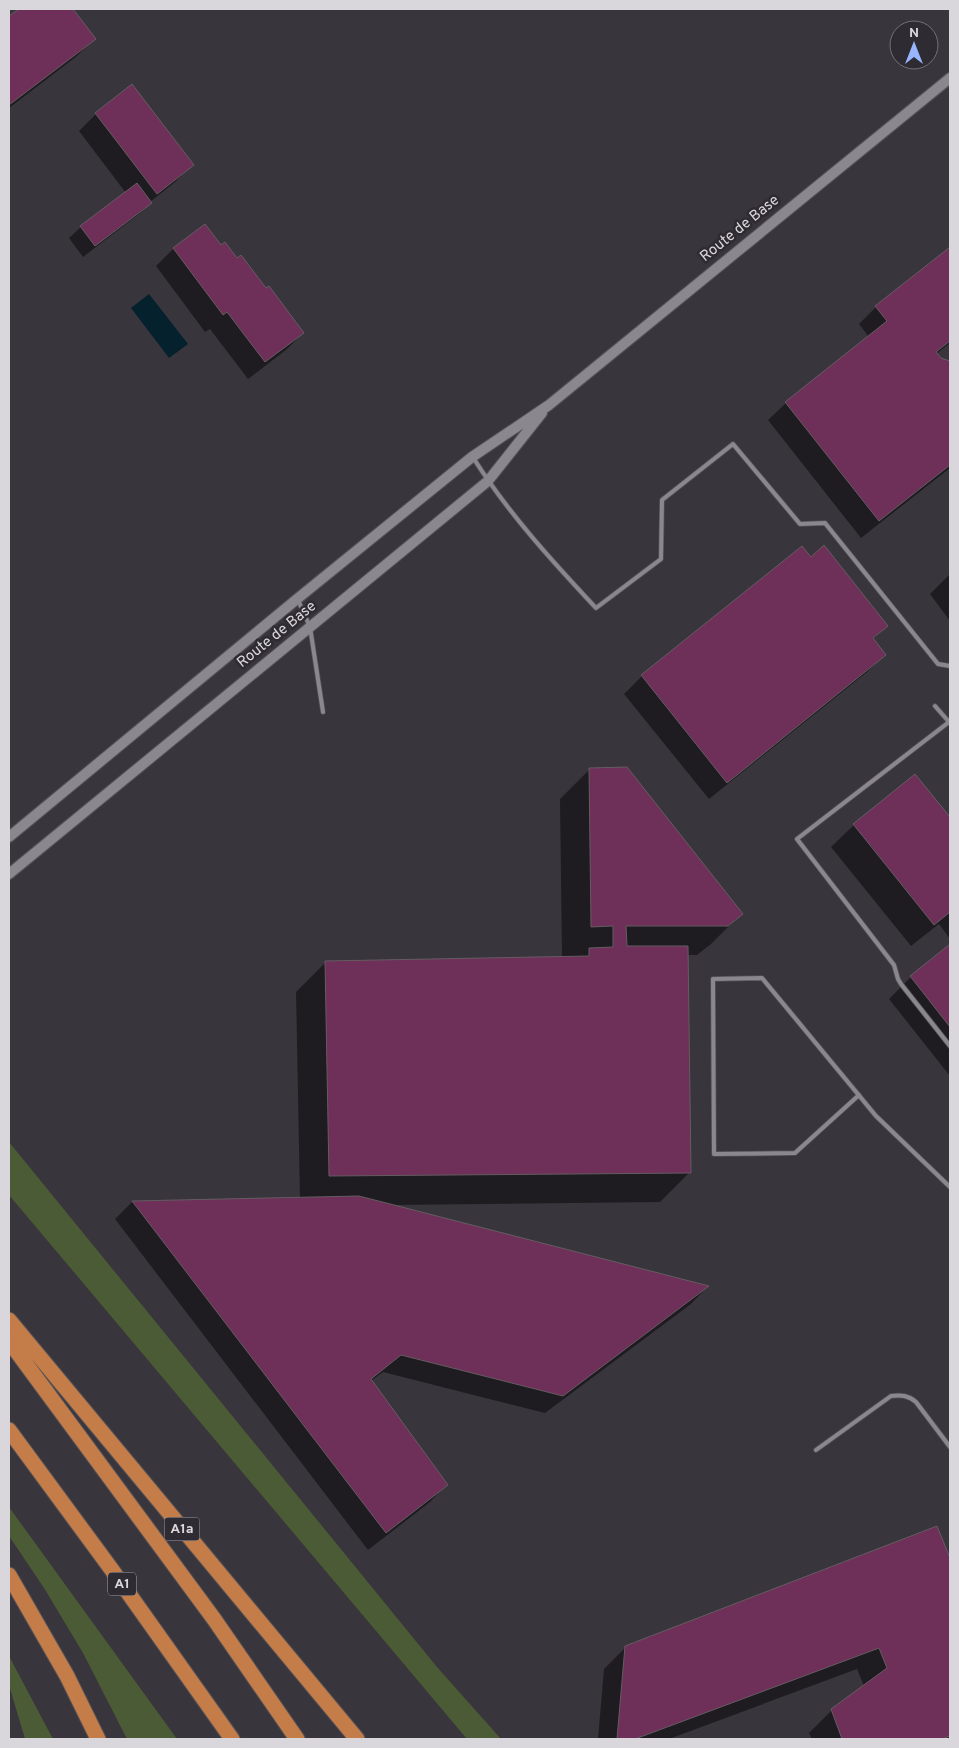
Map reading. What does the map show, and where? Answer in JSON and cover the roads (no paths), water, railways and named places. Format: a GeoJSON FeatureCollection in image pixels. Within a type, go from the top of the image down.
{"type":"FeatureCollection","features":[{"type":"Feature","properties":{"kind":"highway","name":"A1a"},"geometry":{"type":"LineString","coordinates":[[9,1320],[357,1739]]}},
{"type":"Feature","properties":{"kind":"highway"},"geometry":{"type":"LineString","coordinates":[[9,1341],[214,1618],[296,1739]]}},
{"type":"Feature","properties":{"kind":"highway","name":"A1"},"geometry":{"type":"LineString","coordinates":[[9,1430],[112,1570],[232,1739]]}},
{"type":"Feature","properties":{"kind":"highway"},"geometry":{"type":"LineString","coordinates":[[9,1575],[67,1676],[98,1739]]}},
{"type":"Feature","properties":{"kind":"street","name":"Route de Base"},"geometry":{"type":"LineString","coordinates":[[9,837],[472,457],[549,405],[950,78]]}},
{"type":"Feature","properties":{"kind":"street","name":"Route de Base"},"geometry":{"type":"LineString","coordinates":[[9,874],[488,481],[549,405]]}},
{"type":"Feature","properties":{"kind":"lane"},"geometry":{"type":"LineString","coordinates":[[472,457],[488,481],[534,540],[596,608],[661,559],[662,500],[733,444],[800,524],[825,523],[938,664],[950,666]]}},
{"type":"Feature","properties":{"kind":"lane"},"geometry":{"type":"LineString","coordinates":[[297,599],[310,627],[323,712]]}},
{"type":"Feature","properties":{"kind":"lane"},"geometry":{"type":"LineString","coordinates":[[935,706],[950,722],[796,839],[894,965],[898,979],[950,1046]]}},
{"type":"Feature","properties":{"kind":"lane"},"geometry":{"type":"LineString","coordinates":[[859,1095],[795,1154],[714,1154],[712,979],[762,978],[859,1095],[876,1116],[950,1187]]}},
{"type":"Feature","properties":{"kind":"lane"},"geometry":{"type":"LineString","coordinates":[[816,1450],[891,1396],[900,1395],[909,1396],[916,1402],[950,1447]]}},
{"type":"Feature","properties":{"kind":"water"},"geometry":{"type":"Polygon","coordinates":[[[149,294],[188,344],[169,358],[131,308],[149,294]]]}}]}
